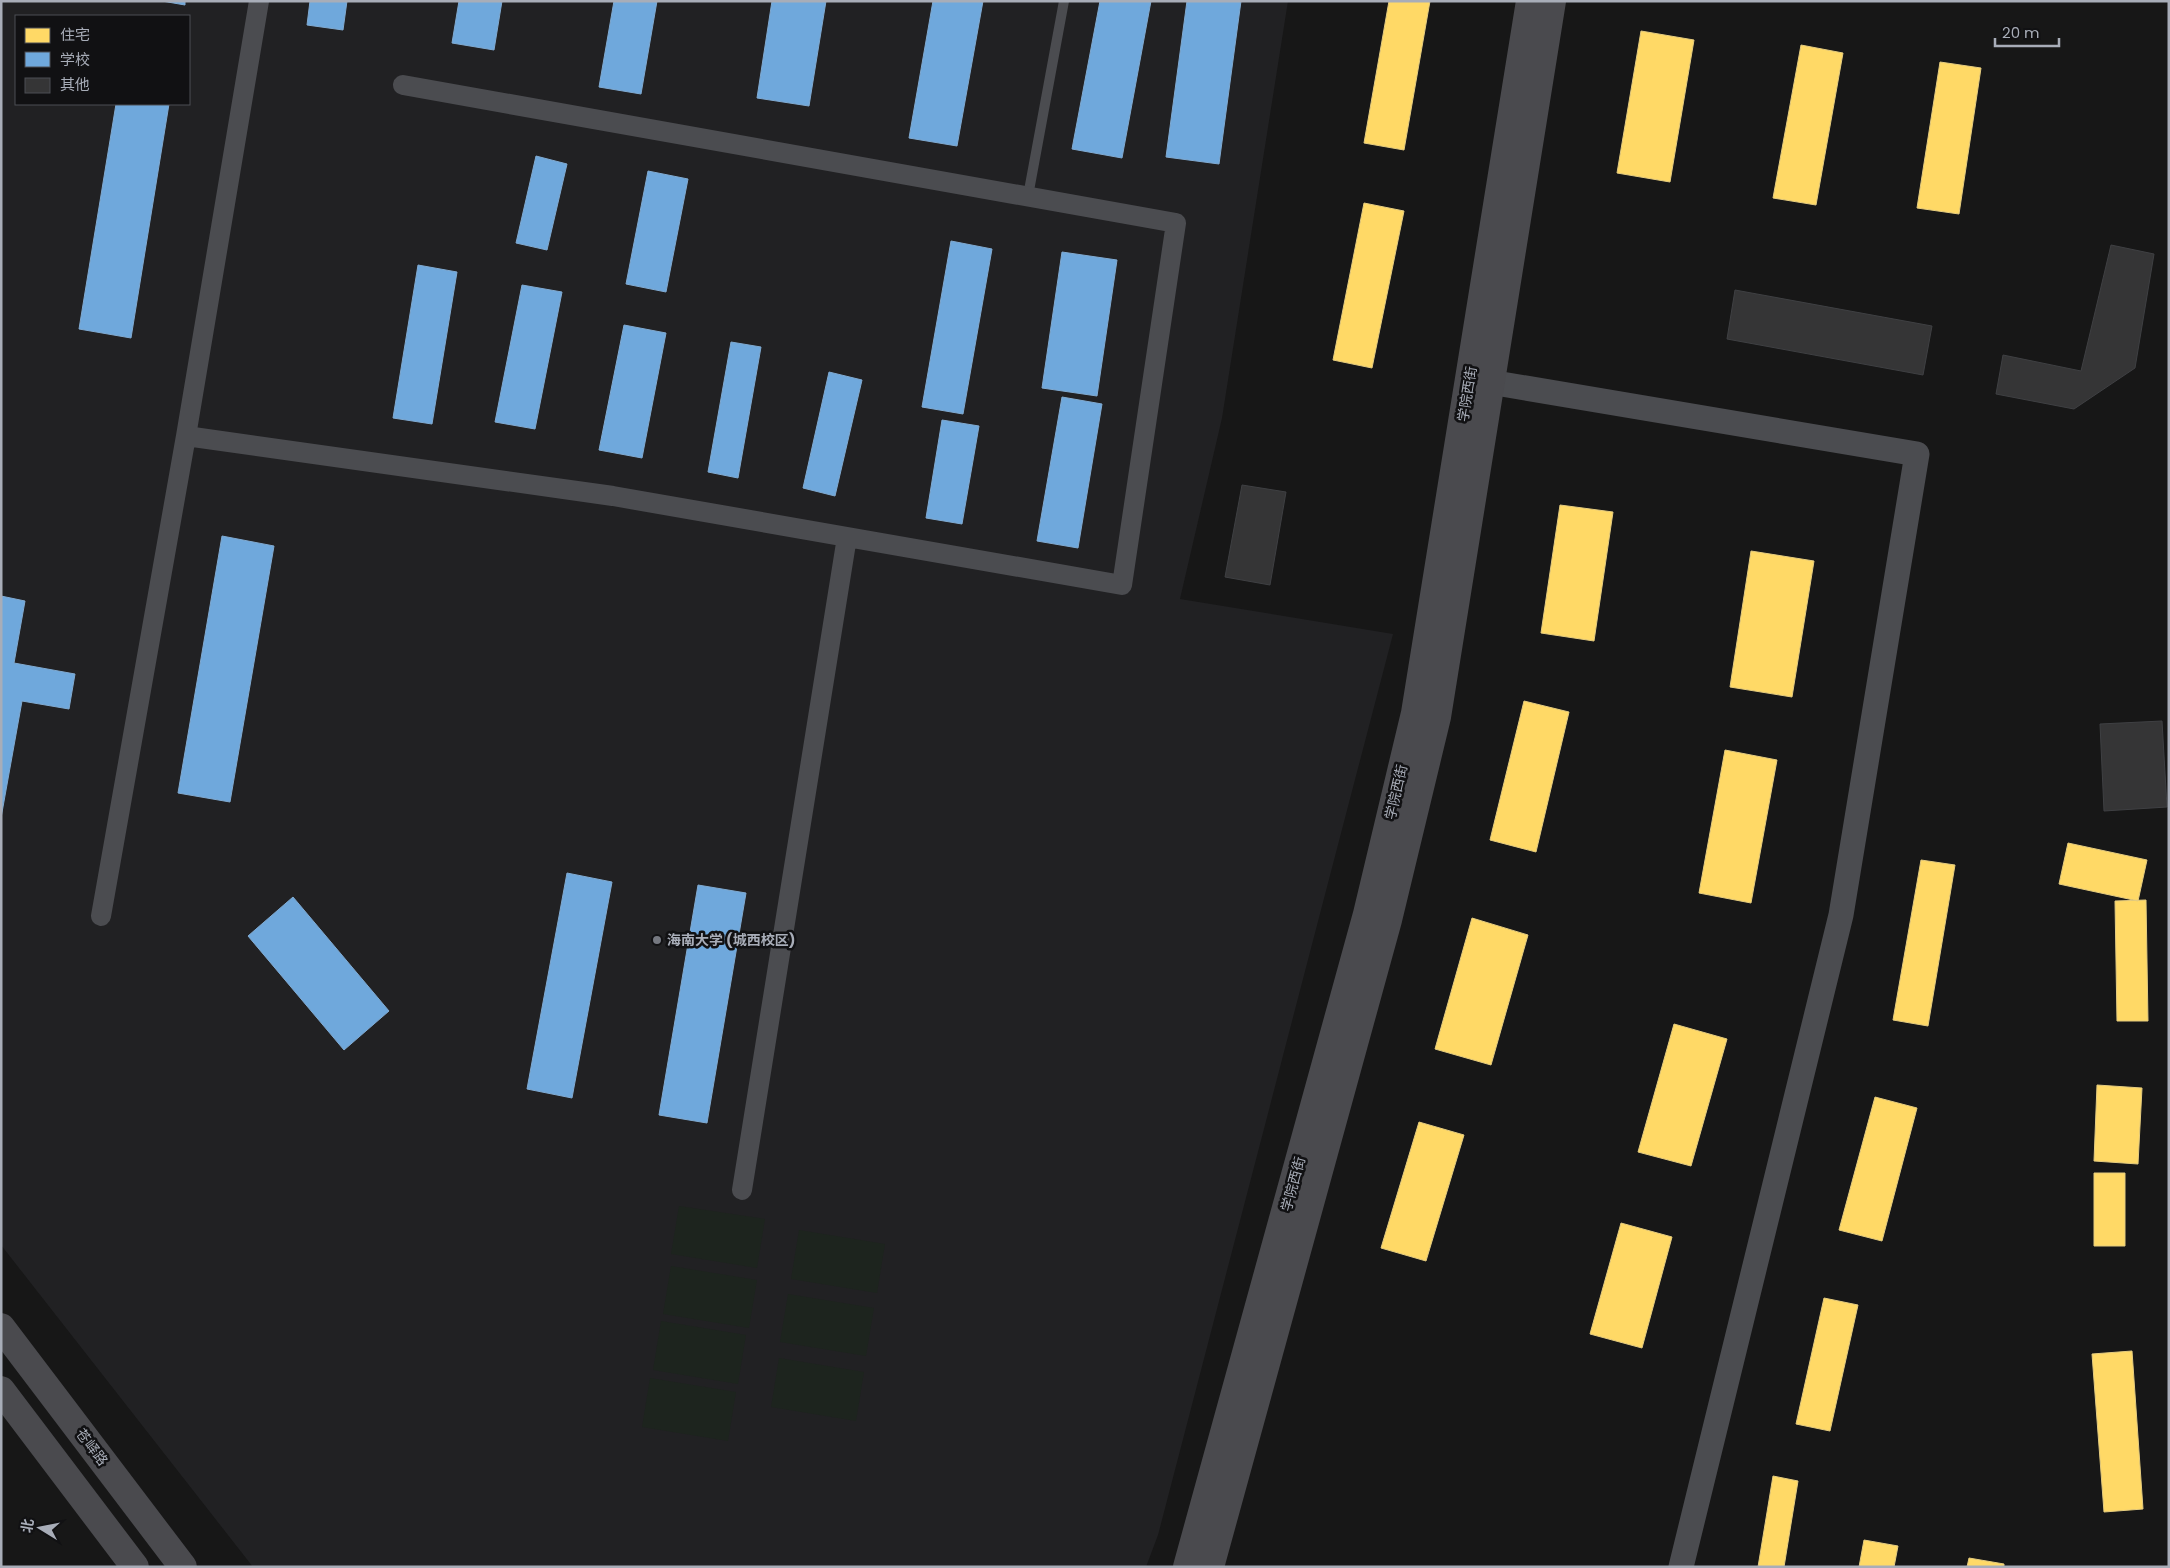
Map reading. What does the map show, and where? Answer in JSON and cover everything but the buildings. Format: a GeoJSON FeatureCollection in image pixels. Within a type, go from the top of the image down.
{"type":"FeatureCollection","features":[{"type":"Feature","properties":{"kind":"main road","name":"学院西街"},"geometry":{"type":"LineString","coordinates":[[1210,1567],[1386,930],[1437,717],[1530,1]]}},
{"type":"Feature","properties":{"kind":"main road","name":"学院西街"},"geometry":{"type":"LineString","coordinates":[[1187,1567],[1367,914],[1415,713],[1481,380],[1552,1]]}},
{"type":"Feature","properties":{"kind":"main road","name":"苍峄路"},"geometry":{"type":"LineString","coordinates":[[1,1327],[182,1567]]}},
{"type":"Feature","properties":{"kind":"main road"},"geometry":{"type":"LineString","coordinates":[[1,1390],[135,1567]]}},
{"type":"Feature","properties":{"kind":"street"},"geometry":{"type":"LineString","coordinates":[[101,916],[186,436],[260,1]]}},
{"type":"Feature","properties":{"kind":"street"},"geometry":{"type":"LineString","coordinates":[[186,436],[613,496],[1122,585],[1176,223],[403,85]]}},
{"type":"Feature","properties":{"kind":"street"},"geometry":{"type":"LineString","coordinates":[[1481,380],[1917,454],[1841,915],[1681,1567]]}},
{"type":"Feature","properties":{"kind":"street"},"geometry":{"type":"LineString","coordinates":[[742,1190],[846,537]]}},
{"type":"Feature","properties":{"kind":"lane"},"geometry":{"type":"LineString","coordinates":[[1028,196],[1064,1]]}},
{"type":"Feature","properties":{"kind":"shaded area","name":"海南大学 (城西校区)"},"geometry":{"type":"Polygon","coordinates":[[[1,1],[1288,1],[1222,418],[1180,599],[1393,634],[1158,1535],[1146,1567],[253,1567],[1,1245],[1,1]]]}},
{"type":"Feature","properties":{"kind":"shaded area"},"geometry":{"type":"Polygon","coordinates":[[[679,1206],[765,1219],[757,1268],[671,1254],[679,1206]]]}},
{"type":"Feature","properties":{"kind":"shaded area"},"geometry":{"type":"Polygon","coordinates":[[[799,1230],[885,1244],[877,1293],[791,1279],[799,1230]]]}},
{"type":"Feature","properties":{"kind":"shaded area"},"geometry":{"type":"Polygon","coordinates":[[[671,1266],[757,1280],[749,1328],[663,1314],[671,1266]]]}},
{"type":"Feature","properties":{"kind":"shaded area"},"geometry":{"type":"Polygon","coordinates":[[[788,1294],[874,1308],[866,1356],[780,1342],[788,1294]]]}},
{"type":"Feature","properties":{"kind":"shaded area"},"geometry":{"type":"Polygon","coordinates":[[[661,1321],[746,1335],[738,1384],[653,1370],[661,1321]]]}},
{"type":"Feature","properties":{"kind":"shaded area"},"geometry":{"type":"Polygon","coordinates":[[[779,1358],[864,1372],[856,1421],[771,1407],[779,1358]]]}},
{"type":"Feature","properties":{"kind":"shaded area"},"geometry":{"type":"Polygon","coordinates":[[[650,1378],[736,1392],[728,1441],[642,1427],[650,1378]]]}},
{"type":"Feature","properties":{"kind":"place","name":"海南大学 (城西校区)"},"geometry":{"type":"Point","coordinates":[657,940]}}]}
